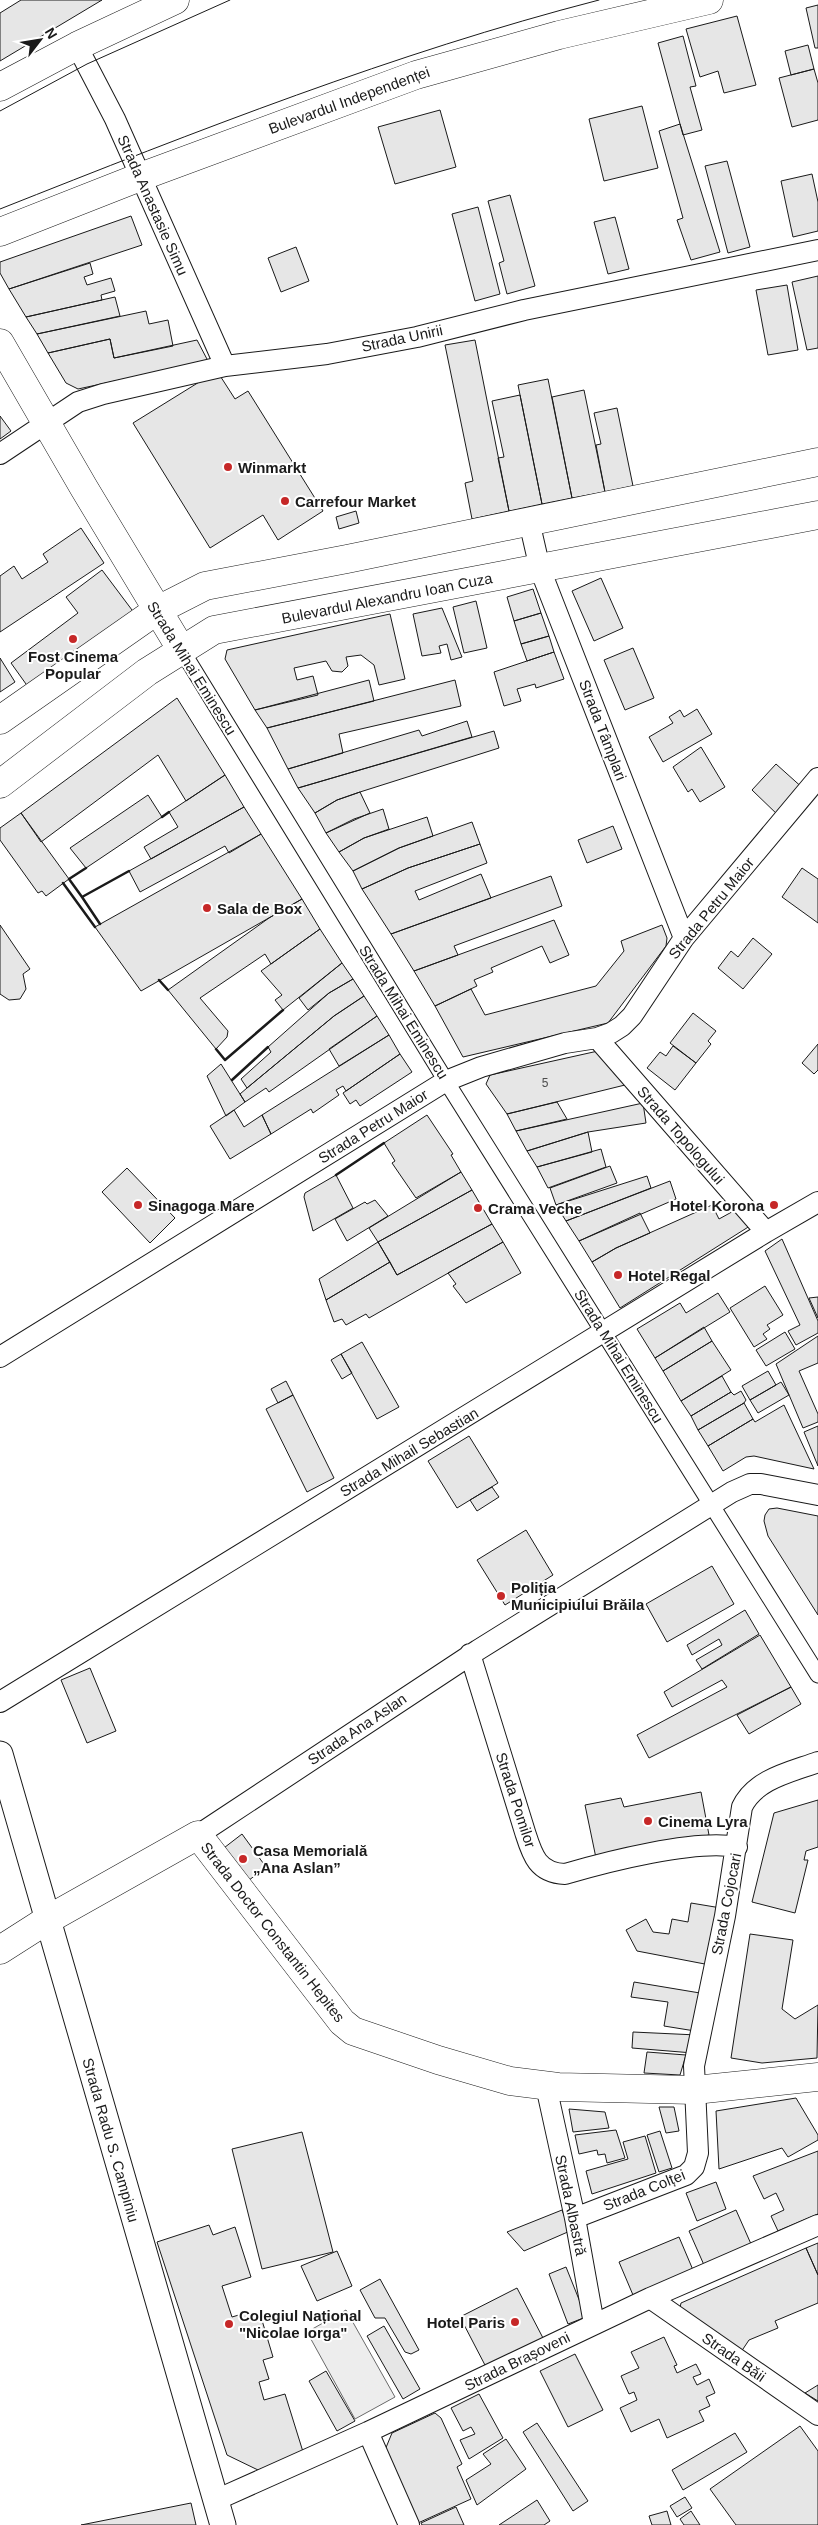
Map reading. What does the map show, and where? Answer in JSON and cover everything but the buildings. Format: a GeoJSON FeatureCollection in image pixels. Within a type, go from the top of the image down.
{"type":"FeatureCollection","features":[{"type":"Feature","properties":{"kind":"main road"},"geometry":{"type":"LineString","coordinates":[[0,88],[77,46],[175,0]]}},
{"type":"Feature","properties":{"kind":"main road","name":"Bulevardul Independenței"},"geometry":{"type":"LineString","coordinates":[[0,232],[140,177],[416,75],[559,35],[708,0]]}},
{"type":"Feature","properties":{"kind":"main road","name":"Strada Mihai Eminescu"},"geometry":{"type":"LineString","coordinates":[[0,343],[156,611],[181,649]]}},
{"type":"Feature","properties":{"kind":"main road"},"geometry":{"type":"LineString","coordinates":[[0,720],[156,611],[205,586],[330,563],[818,462]]}},
{"type":"Feature","properties":{"kind":"main road","name":"Bulevardul Alexandru Ioan Cuza"},"geometry":{"type":"LineString","coordinates":[[0,784],[146,672],[214,630],[818,515]]}},
{"type":"Feature","properties":{"kind":"main road","name":"Strada Ana Aslan"},"geometry":{"type":"LineString","coordinates":[[0,1950],[47,1920],[198,1835]]}},
{"type":"Feature","properties":{"kind":"main road","name":"Strada Doctor Constantin Hepites"},"geometry":{"type":"LineString","coordinates":[[198,1835],[349,2029],[438,2060],[510,2081],[546,2086],[695,2090],[818,2077]]}},
{"type":"Feature","properties":{"kind":"street","name":"Strada Anastasie Simu"},"geometry":{"type":"LineString","coordinates":[[77,46],[115,118],[225,366]]}},
{"type":"Feature","properties":{"kind":"street","name":"Strada Unirii"},"geometry":{"type":"LineString","coordinates":[[0,454],[78,402],[103,394],[225,366],[327,354],[390,342],[524,310],[818,250]]}},
{"type":"Feature","properties":{"kind":"street","name":"Strada Tâmplari"},"geometry":{"type":"LineString","coordinates":[[529,521],[540,569],[684,938]]}},
{"type":"Feature","properties":{"kind":"street","name":"Strada Mihai Eminescu"},"geometry":{"type":"LineString","coordinates":[[181,649],[446,1081],[818,1676]]}},
{"type":"Feature","properties":{"kind":"street","name":"Strada Petru Maior"},"geometry":{"type":"LineString","coordinates":[[0,1357],[446,1081],[481,1066],[565,1043],[597,1038],[616,1031],[632,1016],[684,938],[818,778]]}},
{"type":"Feature","properties":{"kind":"street","name":"Strada Topologului"},"geometry":{"type":"LineString","coordinates":[[597,1038],[766,1232]]}},
{"type":"Feature","properties":{"kind":"street","name":"Strada Mihail Sebastian"},"geometry":{"type":"LineString","coordinates":[[0,1702],[604,1331],[818,1202]]}},
{"type":"Feature","properties":{"kind":"street","name":"Strada Ana Aslan"},"geometry":{"type":"LineString","coordinates":[[198,1835],[470,1654],[712,1504],[750,1484],[818,1494]]}},
{"type":"Feature","properties":{"kind":"street","name":"Strada Pomilor"},"geometry":{"type":"LineString","coordinates":[[470,1654],[527,1838],[533,1855],[545,1869],[553,1874],[565,1874],[666,1851],[713,1845],[737,1847]]}},
{"type":"Feature","properties":{"kind":"street","name":"Strada Radu S. Campiniu"},"geometry":{"type":"LineString","coordinates":[[0,1754],[223,2525]]}},
{"type":"Feature","properties":{"kind":"street","name":"Strada Cojocari"},"geometry":{"type":"LineString","coordinates":[[695,2090],[694,2066],[725,1916],[742,1807],[752,1790],[772,1779],[818,1762]]}},
{"type":"Feature","properties":{"kind":"street","name":"Strada Albastră"},"geometry":{"type":"LineString","coordinates":[[546,2086],[575,2218],[594,2324]]}},
{"type":"Feature","properties":{"kind":"street","name":"Strada Colței"},"geometry":{"type":"LineString","coordinates":[[575,2218],[691,2172],[698,2153],[695,2090]]}},
{"type":"Feature","properties":{"kind":"street","name":"Strada Brașoveni"},"geometry":{"type":"LineString","coordinates":[[216,2500],[368,2432],[650,2298],[818,2225]]}},
{"type":"Feature","properties":{"kind":"street","name":"Strada Băii"},"geometry":{"type":"LineString","coordinates":[[650,2298],[818,2415]]}},
{"type":"Feature","properties":{"kind":"street"},"geometry":{"type":"LineString","coordinates":[[368,2432],[409,2525]]}},
{"type":"Feature","properties":{"kind":"shaded area"},"geometry":{"type":"Polygon","coordinates":[[[346,2310],[395,2397],[355,2419],[307,2332],[346,2310]]]}},
{"type":"Feature","properties":{"kind":"tram line"},"geometry":{"type":"LineString","coordinates":[[0,111],[87,64],[230,0]]}},
{"type":"Feature","properties":{"kind":"tram line"},"geometry":{"type":"LineString","coordinates":[[0,209],[296,95],[447,44],[599,0]]}},
{"type":"Feature","properties":{"kind":"wall"},"geometry":{"type":"LineString","coordinates":[[162,817],[169,812]]}},
{"type":"Feature","properties":{"kind":"wall"},"geometry":{"type":"LineString","coordinates":[[86,868],[69,879],[82,897],[129,871]]}},
{"type":"Feature","properties":{"kind":"wall"},"geometry":{"type":"LineString","coordinates":[[63,883],[95,927]]}},
{"type":"Feature","properties":{"kind":"wall"},"geometry":{"type":"LineString","coordinates":[[82,897],[100,924]]}},
{"type":"Feature","properties":{"kind":"wall"},"geometry":{"type":"LineString","coordinates":[[159,980],[168,990]]}},
{"type":"Feature","properties":{"kind":"wall"},"geometry":{"type":"LineString","coordinates":[[216,1049],[225,1060],[283,1010]]}},
{"type":"Feature","properties":{"kind":"wall"},"geometry":{"type":"LineString","coordinates":[[232,1080],[268,1047]]}},
{"type":"Feature","properties":{"kind":"wall"},"geometry":{"type":"LineString","coordinates":[[336,1175],[384,1143]]}},
{"type":"Feature","properties":{"kind":"place","name":"Winmarkt"},"geometry":{"type":"Point","coordinates":[228,467]}},
{"type":"Feature","properties":{"kind":"place","name":"Carrefour Market"},"geometry":{"type":"Point","coordinates":[285,501]}},
{"type":"Feature","properties":{"kind":"place","name":"Fost Cinema Popular"},"geometry":{"type":"Point","coordinates":[73,639]}},
{"type":"Feature","properties":{"kind":"place","name":"Sala de Box"},"geometry":{"type":"Point","coordinates":[207,908]}},
{"type":"Feature","properties":{"kind":"place","name":"Sinagoga Mare"},"geometry":{"type":"Point","coordinates":[138,1205]}},
{"type":"Feature","properties":{"kind":"place","name":"Hotel Korona"},"geometry":{"type":"Point","coordinates":[774,1205]}},
{"type":"Feature","properties":{"kind":"place","name":"Crama Veche"},"geometry":{"type":"Point","coordinates":[478,1208]}},
{"type":"Feature","properties":{"kind":"place","name":"Hotel Regal"},"geometry":{"type":"Point","coordinates":[618,1275]}},
{"type":"Feature","properties":{"kind":"place","name":"Poliția Municipiului Brăila"},"geometry":{"type":"Point","coordinates":[501,1596]}},
{"type":"Feature","properties":{"kind":"place","name":"Cinema Lyra"},"geometry":{"type":"Point","coordinates":[648,1821]}},
{"type":"Feature","properties":{"kind":"place","name":"Casa Memorială „Ana Aslan”"},"geometry":{"type":"Point","coordinates":[243,1859]}},
{"type":"Feature","properties":{"kind":"place","name":"Hotel Paris"},"geometry":{"type":"Point","coordinates":[515,2322]}},
{"type":"Feature","properties":{"kind":"place","name":"Colegiul Național \"Nicolae Iorga\""},"geometry":{"type":"Point","coordinates":[229,2324]}}]}
